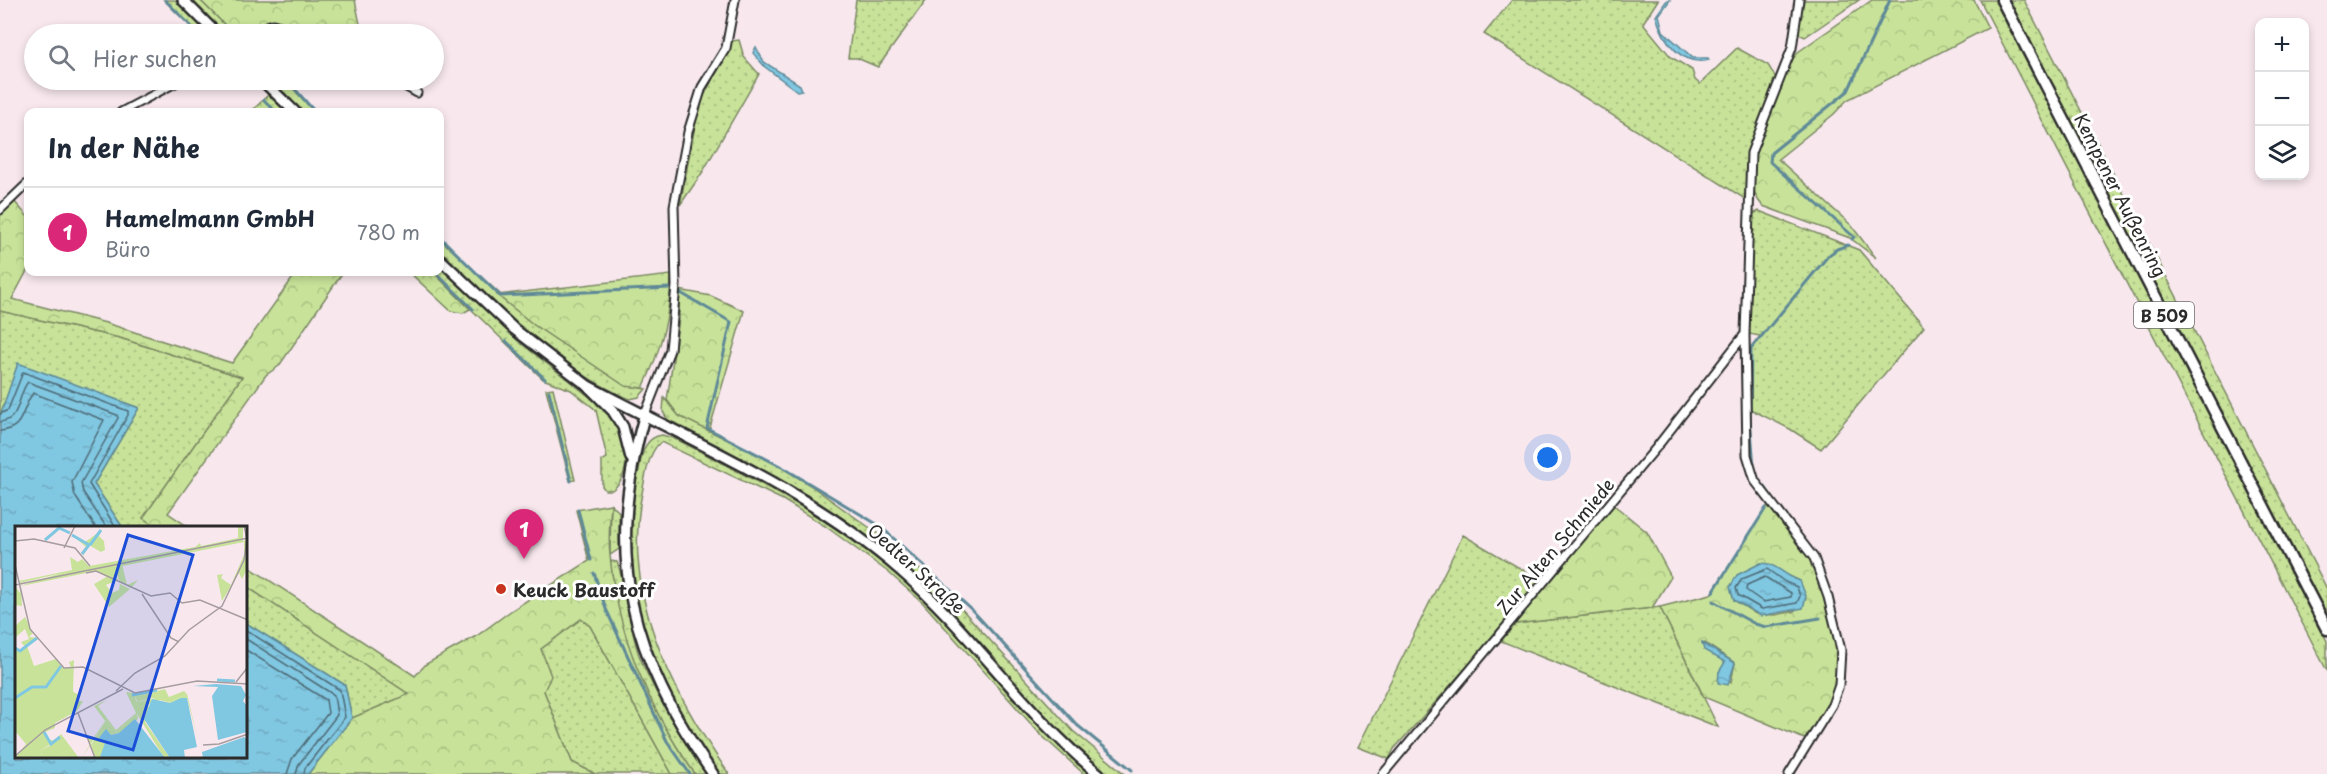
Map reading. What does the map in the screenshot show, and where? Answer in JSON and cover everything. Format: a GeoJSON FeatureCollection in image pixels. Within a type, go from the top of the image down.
{"type":"FeatureCollection","features":[{"type":"Feature","properties":{"kind":"main road"},"geometry":{"type":"LineString","coordinates":[[183,0],[207,24]]}},
{"type":"Feature","properties":{"kind":"main road","name":"Kempener Außenring"},"geometry":{"type":"LineString","coordinates":[[2002,0],[2327,629]]}},
{"type":"Feature","properties":{"kind":"main road"},"geometry":{"type":"LineString","coordinates":[[272,90],[291,108]]}},
{"type":"Feature","properties":{"kind":"main road"},"geometry":{"type":"LineString","coordinates":[[444,263],[514,329],[588,386],[613,411],[623,427],[632,462]]}},
{"type":"Feature","properties":{"kind":"main road","name":"Oedter Straße"},"geometry":{"type":"LineString","coordinates":[[588,386],[771,480],[875,550],[924,592],[1048,726],[1099,774]]}},
{"type":"Feature","properties":{"kind":"main road"},"geometry":{"type":"LineString","coordinates":[[645,417],[632,462],[625,525],[625,556],[636,626],[645,654],[666,698],[714,774]]}},
{"type":"Feature","properties":{"kind":"street"},"geometry":{"type":"LineString","coordinates":[[645,417],[670,350],[676,286],[674,206],[688,132],[702,87],[726,48],[735,0]]}},
{"type":"Feature","properties":{"kind":"street"},"geometry":{"type":"LineString","coordinates":[[1789,774],[1832,705],[1839,685],[1841,650],[1828,597],[1814,558],[1755,481],[1747,455],[1745,334],[1751,153],[1792,48],[1798,0]]}},
{"type":"Feature","properties":{"kind":"street"},"geometry":{"type":"LineString","coordinates":[[129,108],[163,90]]}},
{"type":"Feature","properties":{"kind":"street"},"geometry":{"type":"LineString","coordinates":[[412,90],[417,93]]}},
{"type":"Feature","properties":{"kind":"street"},"geometry":{"type":"LineString","coordinates":[[0,210],[24,187]]}},
{"type":"Feature","properties":{"kind":"street","name":"Zur Alten Schmiede"},"geometry":{"type":"LineString","coordinates":[[1383,774],[1649,457],[1745,334]]}},
{"type":"Feature","properties":{"kind":"green space"},"geometry":{"type":"Polygon","coordinates":[[[164,0],[175,0],[199,24],[188,24],[164,0]]]}},
{"type":"Feature","properties":{"kind":"green space"},"geometry":{"type":"Polygon","coordinates":[[[189,0],[200,0],[224,24],[213,24],[189,0]]]}},
{"type":"Feature","properties":{"kind":"green space"},"geometry":{"type":"Polygon","coordinates":[[[200,0],[355,0],[360,24],[274,22],[224,24],[200,0]]]}},
{"type":"Feature","properties":{"kind":"green space"},"geometry":{"type":"Polygon","coordinates":[[[856,0],[926,0],[878,67],[857,58],[848,58],[856,0]]]}},
{"type":"Feature","properties":{"kind":"green space"},"geometry":{"type":"Polygon","coordinates":[[[1512,0],[1658,0],[1643,23],[1671,57],[1692,70],[1695,80],[1700,84],[1737,48],[1768,65],[1776,78],[1748,153],[1745,199],[1484,34],[1512,0]]]}},
{"type":"Feature","properties":{"kind":"green space"},"geometry":{"type":"Polygon","coordinates":[[[1800,0],[1859,0],[1805,37],[1799,34],[1800,0]]]}},
{"type":"Feature","properties":{"kind":"green space"},"geometry":{"type":"Polygon","coordinates":[[[1872,0],[1974,0],[1988,28],[1847,100],[1834,114],[1778,159],[1851,225],[1876,258],[1850,238],[1763,206],[1755,193],[1752,176],[1754,157],[1760,137],[1789,64],[1798,52],[1872,0]]]}},
{"type":"Feature","properties":{"kind":"green space"},"geometry":{"type":"Polygon","coordinates":[[[1980,0],[1997,0],[2327,641],[2327,671],[1980,0]]]}},
{"type":"Feature","properties":{"kind":"green space"},"geometry":{"type":"Polygon","coordinates":[[[2008,0],[2024,0],[2327,589],[2327,618],[2008,0]]]}},
{"type":"Feature","properties":{"kind":"green space"},"geometry":{"type":"Polygon","coordinates":[[[739,40],[744,57],[759,74],[702,173],[680,205],[698,110],[732,41],[739,40]]]}},
{"type":"Feature","properties":{"kind":"green space"},"geometry":{"type":"Polygon","coordinates":[[[277,90],[295,90],[310,108],[295,108],[277,90]]]}},
{"type":"Feature","properties":{"kind":"green space"},"geometry":{"type":"Polygon","coordinates":[[[269,94],[282,108],[255,108],[269,94]]]}},
{"type":"Feature","properties":{"kind":"green space"},"geometry":{"type":"Polygon","coordinates":[[[14,201],[24,212],[24,276],[12,299],[106,323],[232,363],[294,276],[340,276],[279,366],[266,375],[168,513],[187,526],[155,526],[143,518],[242,377],[120,338],[0,311],[0,214],[14,201]]]}},
{"type":"Feature","properties":{"kind":"green space"},"geometry":{"type":"Polygon","coordinates":[[[1759,211],[1859,250],[1924,327],[1821,449],[1790,429],[1750,409],[1750,349],[1760,336],[1749,334],[1751,215],[1759,211]]]}},
{"type":"Feature","properties":{"kind":"green space"},"geometry":{"type":"Polygon","coordinates":[[[444,243],[534,325],[625,385],[646,389],[639,397],[630,399],[604,387],[553,354],[482,293],[444,256],[444,243]]]}},
{"type":"Feature","properties":{"kind":"green space"},"geometry":{"type":"Polygon","coordinates":[[[444,270],[518,341],[613,415],[624,444],[626,464],[624,474],[612,490],[605,490],[602,486],[602,461],[607,458],[596,410],[571,390],[543,379],[437,276],[444,276],[444,270]]]}},
{"type":"Feature","properties":{"kind":"green space"},"geometry":{"type":"Polygon","coordinates":[[[671,275],[669,305],[663,333],[643,388],[625,386],[534,325],[497,295],[671,275]]]}},
{"type":"Feature","properties":{"kind":"green space"},"geometry":{"type":"Polygon","coordinates":[[[413,276],[437,276],[470,309],[463,313],[451,311],[413,276]]]}},
{"type":"Feature","properties":{"kind":"green space"},"geometry":{"type":"Polygon","coordinates":[[[679,290],[711,296],[744,311],[709,431],[679,416],[667,400],[679,319],[679,290]]]}},
{"type":"Feature","properties":{"kind":"green space"},"geometry":{"type":"Polygon","coordinates":[[[0,311],[120,338],[242,377],[143,518],[155,526],[122,526],[94,484],[139,408],[18,364],[0,416],[0,311]]]}},
{"type":"Feature","properties":{"kind":"green space"},"geometry":{"type":"Polygon","coordinates":[[[553,388],[575,480],[570,481],[546,389],[553,388]]]}},
{"type":"Feature","properties":{"kind":"green space"},"geometry":{"type":"Polygon","coordinates":[[[664,398],[679,416],[776,464],[810,485],[891,543],[958,605],[1073,731],[1125,774],[1106,774],[1080,752],[1033,705],[920,581],[892,556],[832,511],[800,491],[668,420],[663,412],[664,398]]]}},
{"type":"Feature","properties":{"kind":"green space"},"geometry":{"type":"Polygon","coordinates":[[[662,435],[676,439],[773,491],[865,549],[921,596],[1027,712],[1091,774],[1084,774],[1040,734],[923,603],[888,572],[825,526],[783,500],[661,442],[654,451],[647,469],[638,527],[639,565],[645,603],[670,675],[688,709],[729,774],[719,774],[677,706],[659,669],[645,632],[635,593],[630,554],[631,514],[644,449],[650,440],[662,435]]]}},
{"type":"Feature","properties":{"kind":"green space"},"geometry":{"type":"Polygon","coordinates":[[[611,504],[619,512],[619,549],[610,555],[611,504]]]}},
{"type":"Feature","properties":{"kind":"green space"},"geometry":{"type":"Polygon","coordinates":[[[611,504],[610,555],[620,614],[628,642],[663,724],[695,774],[672,774],[590,626],[581,619],[541,649],[551,676],[544,691],[572,762],[595,774],[308,774],[352,718],[409,694],[248,587],[248,566],[415,676],[426,664],[478,635],[512,610],[589,561],[576,510],[611,504]]]}},
{"type":"Feature","properties":{"kind":"green space"},"geometry":{"type":"Polygon","coordinates":[[[1614,505],[1647,532],[1671,577],[1652,608],[1515,624],[1614,505]]]}},
{"type":"Feature","properties":{"kind":"green space"},"geometry":{"type":"Polygon","coordinates":[[[1768,505],[1811,560],[1824,591],[1834,631],[1836,671],[1834,689],[1829,704],[1807,740],[1704,697],[1660,607],[1711,594],[1768,505]],[[1761,563],[1737,575],[1734,600],[1756,614],[1775,615],[1795,611],[1800,581],[1761,563]],[[1705,643],[1702,644],[1724,660],[1725,665],[1719,672],[1731,682],[1735,663],[1705,643]]]}},
{"type":"Feature","properties":{"kind":"green space"},"geometry":{"type":"Polygon","coordinates":[[[1463,535],[1535,577],[1539,585],[1394,749],[1389,759],[1358,747],[1463,535]]]}},
{"type":"Feature","properties":{"kind":"green space"},"geometry":{"type":"Polygon","coordinates":[[[610,561],[617,562],[621,573],[635,643],[653,687],[708,774],[695,774],[671,738],[638,675],[623,632],[610,561]]]}},
{"type":"Feature","properties":{"kind":"green space"},"geometry":{"type":"Polygon","coordinates":[[[248,587],[410,694],[352,718],[345,685],[248,624],[248,587]]]}},
{"type":"Feature","properties":{"kind":"green space"},"geometry":{"type":"Polygon","coordinates":[[[1660,607],[1718,727],[1501,641],[1515,624],[1660,607]]]}},
{"type":"Feature","properties":{"kind":"green space"},"geometry":{"type":"Polygon","coordinates":[[[581,619],[590,626],[672,774],[595,774],[572,762],[544,691],[541,649],[581,619]]]}},
{"type":"Feature","properties":{"kind":"water"},"geometry":{"type":"Polygon","coordinates":[[[1667,0],[1670,0],[1659,15],[1663,31],[1693,58],[1708,58],[1709,60],[1690,59],[1675,50],[1668,42],[1656,16],[1667,0]]]}},
{"type":"Feature","properties":{"kind":"water"},"geometry":{"type":"Polygon","coordinates":[[[756,47],[764,62],[800,85],[802,90],[797,91],[765,67],[753,53],[756,47]]]}},
{"type":"Feature","properties":{"kind":"water"},"geometry":{"type":"Polygon","coordinates":[[[18,363],[139,408],[94,484],[122,526],[15,526],[15,759],[248,759],[248,624],[345,685],[352,718],[308,774],[0,774],[0,416],[18,363]]]}},
{"type":"Feature","properties":{"kind":"water"},"geometry":{"type":"Polygon","coordinates":[[[1761,563],[1771,565],[1800,581],[1806,596],[1803,608],[1761,616],[1734,600],[1730,587],[1737,575],[1761,563]]]}},
{"type":"Feature","properties":{"kind":"water"},"geometry":{"type":"Polygon","coordinates":[[[1702,643],[1735,663],[1728,685],[1718,683],[1719,672],[1725,662],[1704,650],[1702,643]]]}},
{"type":"Feature","properties":{"kind":"waterway"},"geometry":{"type":"LineString","coordinates":[[165,0],[189,24]]}},
{"type":"Feature","properties":{"kind":"waterway"},"geometry":{"type":"LineString","coordinates":[[1852,239],[1854,237],[1770,162],[1771,153],[1848,91],[1890,0]]}},
{"type":"Feature","properties":{"kind":"waterway"},"geometry":{"type":"LineString","coordinates":[[296,90],[312,108]]}},
{"type":"Feature","properties":{"kind":"waterway"},"geometry":{"type":"LineString","coordinates":[[264,100],[272,108]]}},
{"type":"Feature","properties":{"kind":"waterway"},"geometry":{"type":"LineString","coordinates":[[444,241],[500,296],[670,288]]}},
{"type":"Feature","properties":{"kind":"waterway"},"geometry":{"type":"LineString","coordinates":[[1754,467],[1750,417],[1751,349],[1828,256],[1848,245]]}},
{"type":"Feature","properties":{"kind":"waterway"},"geometry":{"type":"LineString","coordinates":[[439,276],[473,309]]}},
{"type":"Feature","properties":{"kind":"waterway"},"geometry":{"type":"LineString","coordinates":[[679,292],[731,322],[707,428],[782,467],[880,526],[972,610],[1077,725],[1132,770]]}},
{"type":"Feature","properties":{"kind":"waterway"},"geometry":{"type":"LineString","coordinates":[[506,341],[545,379]]}},
{"type":"Feature","properties":{"kind":"waterway"},"geometry":{"type":"LineString","coordinates":[[549,391],[571,481]]}},
{"type":"Feature","properties":{"kind":"waterway"},"geometry":{"type":"LineString","coordinates":[[1765,487],[1772,497]]}},
{"type":"Feature","properties":{"kind":"waterway"},"geometry":{"type":"LineString","coordinates":[[1713,592],[1766,508]]}},
{"type":"Feature","properties":{"kind":"waterway"},"geometry":{"type":"LineString","coordinates":[[578,510],[591,560]]}},
{"type":"Feature","properties":{"kind":"waterway"},"geometry":{"type":"LineString","coordinates":[[594,573],[606,609],[667,741],[690,774]]}},
{"type":"Feature","properties":{"kind":"waterway"},"geometry":{"type":"LineString","coordinates":[[1713,601],[1755,624],[1766,627],[1820,618]]}},
{"type":"Feature","properties":{"kind":"place","name":"Hamelmann GmbH"},"geometry":{"type":"Point","coordinates":[524,559]}},
{"type":"Feature","properties":{"kind":"place","name":"Keuck Baustoff"},"geometry":{"type":"Point","coordinates":[501,589]}}]}
